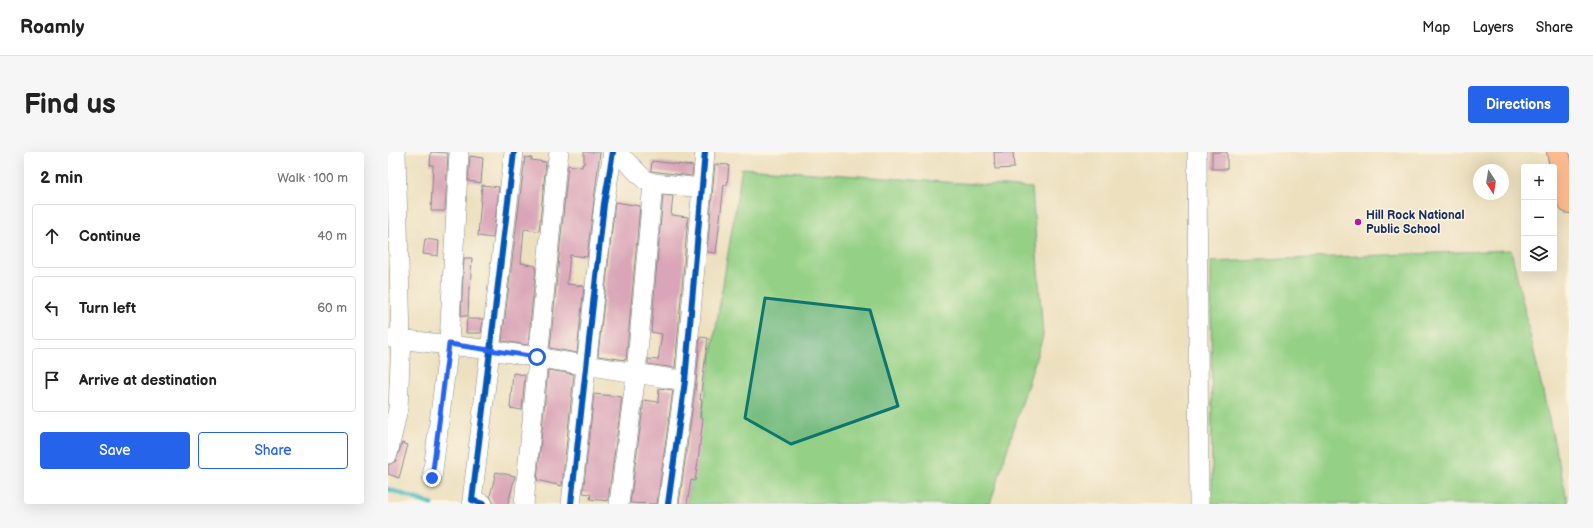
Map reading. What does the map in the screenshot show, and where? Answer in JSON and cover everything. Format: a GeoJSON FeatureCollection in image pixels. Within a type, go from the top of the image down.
{"type":"FeatureCollection","features":[{"type":"Feature","properties":{"kind":"highway"},"geometry":{"type":"LineString","coordinates":[[1558,152],[1569,202]]}},
{"type":"Feature","properties":{"kind":"street"},"geometry":{"type":"LineString","coordinates":[[388,454],[398,409],[395,338],[396,152]]}},
{"type":"Feature","properties":{"kind":"street"},"geometry":{"type":"LineString","coordinates":[[432,478],[449,344],[459,152]]}},
{"type":"Feature","properties":{"kind":"street"},"geometry":{"type":"LineString","coordinates":[[483,504],[472,500],[514,152]]}},
{"type":"Feature","properties":{"kind":"street"},"geometry":{"type":"LineString","coordinates":[[524,504],[537,357],[559,152]]}},
{"type":"Feature","properties":{"kind":"street"},"geometry":{"type":"LineString","coordinates":[[571,504],[604,204],[613,152],[625,160],[645,180],[653,183],[702,188]]}},
{"type":"Feature","properties":{"kind":"street"},"geometry":{"type":"LineString","coordinates":[[668,504],[685,382],[705,152]]}},
{"type":"Feature","properties":{"kind":"street"},"geometry":{"type":"LineString","coordinates":[[1197,152],[1199,504]]}},
{"type":"Feature","properties":{"kind":"street"},"geometry":{"type":"LineString","coordinates":[[619,504],[636,374],[653,183]]}},
{"type":"Feature","properties":{"kind":"street"},"geometry":{"type":"LineString","coordinates":[[395,338],[491,350],[685,382]]}},
{"type":"Feature","properties":{"kind":"highlighted area"},"geometry":{"type":"Polygon","coordinates":[[[765,298],[870,310],[898,406],[791,444],[745,418],[765,298]]]}},
{"type":"Feature","properties":{"kind":"green space"},"geometry":{"type":"Polygon","coordinates":[[[742,168],[1032,188],[1043,336],[990,504],[687,504],[742,168]]]}},
{"type":"Feature","properties":{"kind":"green space"},"geometry":{"type":"Polygon","coordinates":[[[1511,250],[1568,504],[1212,504],[1211,262],[1511,250]]]}},
{"type":"Feature","properties":{"kind":"building"},"geometry":{"type":"Polygon","coordinates":[[[431,152],[448,153],[445,211],[431,211],[433,165],[430,165],[431,152]]]}},
{"type":"Feature","properties":{"kind":"building"},"geometry":{"type":"Polygon","coordinates":[[[584,152],[600,152],[587,257],[570,255],[567,284],[584,286],[577,353],[550,348],[568,165],[582,167],[582,164],[584,164],[584,152]]]}},
{"type":"Feature","properties":{"kind":"building"},"geometry":{"type":"Polygon","coordinates":[[[994,152],[1013,152],[1014,168],[995,169],[994,152]]]}},
{"type":"Feature","properties":{"kind":"building"},"geometry":{"type":"Polygon","coordinates":[[[1212,152],[1227,152],[1227,169],[1212,169],[1212,152]]]}},
{"type":"Feature","properties":{"kind":"building"},"geometry":{"type":"Polygon","coordinates":[[[470,156],[483,158],[481,183],[468,181],[470,156]]]}},
{"type":"Feature","properties":{"kind":"building"},"geometry":{"type":"Polygon","coordinates":[[[525,157],[532,158],[531,160],[546,162],[539,231],[524,229],[521,263],[536,266],[528,345],[502,341],[525,157]]]}},
{"type":"Feature","properties":{"kind":"building"},"geometry":{"type":"Polygon","coordinates":[[[652,161],[693,166],[692,176],[651,171],[652,161]]]}},
{"type":"Feature","properties":{"kind":"building"},"geometry":{"type":"Polygon","coordinates":[[[715,164],[729,165],[727,185],[724,185],[716,253],[707,252],[715,164]]]}},
{"type":"Feature","properties":{"kind":"building"},"geometry":{"type":"Polygon","coordinates":[[[482,185],[499,187],[493,238],[478,236],[482,185]]]}},
{"type":"Feature","properties":{"kind":"building"},"geometry":{"type":"Polygon","coordinates":[[[663,195],[673,196],[671,215],[688,217],[675,368],[648,364],[648,359],[658,360],[662,334],[651,332],[663,195]]]}},
{"type":"Feature","properties":{"kind":"building"},"geometry":{"type":"Polygon","coordinates":[[[615,202],[640,206],[626,360],[598,356],[615,202]]]}},
{"type":"Feature","properties":{"kind":"building"},"geometry":{"type":"Polygon","coordinates":[[[425,239],[439,241],[438,256],[423,254],[425,239]]]}},
{"type":"Feature","properties":{"kind":"building"},"geometry":{"type":"Polygon","coordinates":[[[464,258],[472,258],[468,316],[461,316],[464,258]]]}},
{"type":"Feature","properties":{"kind":"building"},"geometry":{"type":"Polygon","coordinates":[[[467,319],[483,319],[481,333],[466,333],[467,319]]]}},
{"type":"Feature","properties":{"kind":"building"},"geometry":{"type":"Polygon","coordinates":[[[700,337],[708,338],[700,400],[702,400],[700,418],[703,418],[698,461],[695,481],[691,480],[687,504],[679,504],[696,383],[700,337]]]}},
{"type":"Feature","properties":{"kind":"building"},"geometry":{"type":"Polygon","coordinates":[[[548,370],[574,374],[562,486],[537,480],[548,370]]]}},
{"type":"Feature","properties":{"kind":"building"},"geometry":{"type":"Polygon","coordinates":[[[513,373],[525,375],[522,410],[510,408],[513,373]]]}},
{"type":"Feature","properties":{"kind":"building"},"geometry":{"type":"Polygon","coordinates":[[[659,388],[673,390],[657,504],[630,503],[644,400],[658,402],[659,388]]]}},
{"type":"Feature","properties":{"kind":"building"},"geometry":{"type":"Polygon","coordinates":[[[594,394],[622,397],[608,501],[590,499],[591,494],[583,493],[594,394]]]}},
{"type":"Feature","properties":{"kind":"building"},"geometry":{"type":"Polygon","coordinates":[[[402,443],[408,445],[399,478],[388,474],[388,465],[396,461],[402,443]]]}},
{"type":"Feature","properties":{"kind":"building"},"geometry":{"type":"Polygon","coordinates":[[[496,472],[515,476],[508,504],[494,504],[490,496],[496,472]]]}},
{"type":"Feature","properties":{"kind":"waterway"},"geometry":{"type":"LineString","coordinates":[[388,489],[431,504]]}},
{"type":"Feature","properties":{"kind":"cycle path"},"geometry":{"type":"LineString","coordinates":[[483,504],[472,500],[514,152]]}},
{"type":"Feature","properties":{"kind":"cycle path"},"geometry":{"type":"LineString","coordinates":[[571,504],[604,204],[613,152]]}},
{"type":"Feature","properties":{"kind":"cycle path"},"geometry":{"type":"LineString","coordinates":[[668,504],[685,381],[705,152]]}},
{"type":"Feature","properties":{"kind":"place","name":"Hill Rock National Public School"},"geometry":{"type":"Point","coordinates":[1358,222]}},
{"type":"Feature","properties":{"kind":"route"},"geometry":{"type":"LineString","coordinates":[[432,478],[449,344],[537,357]]}}]}
